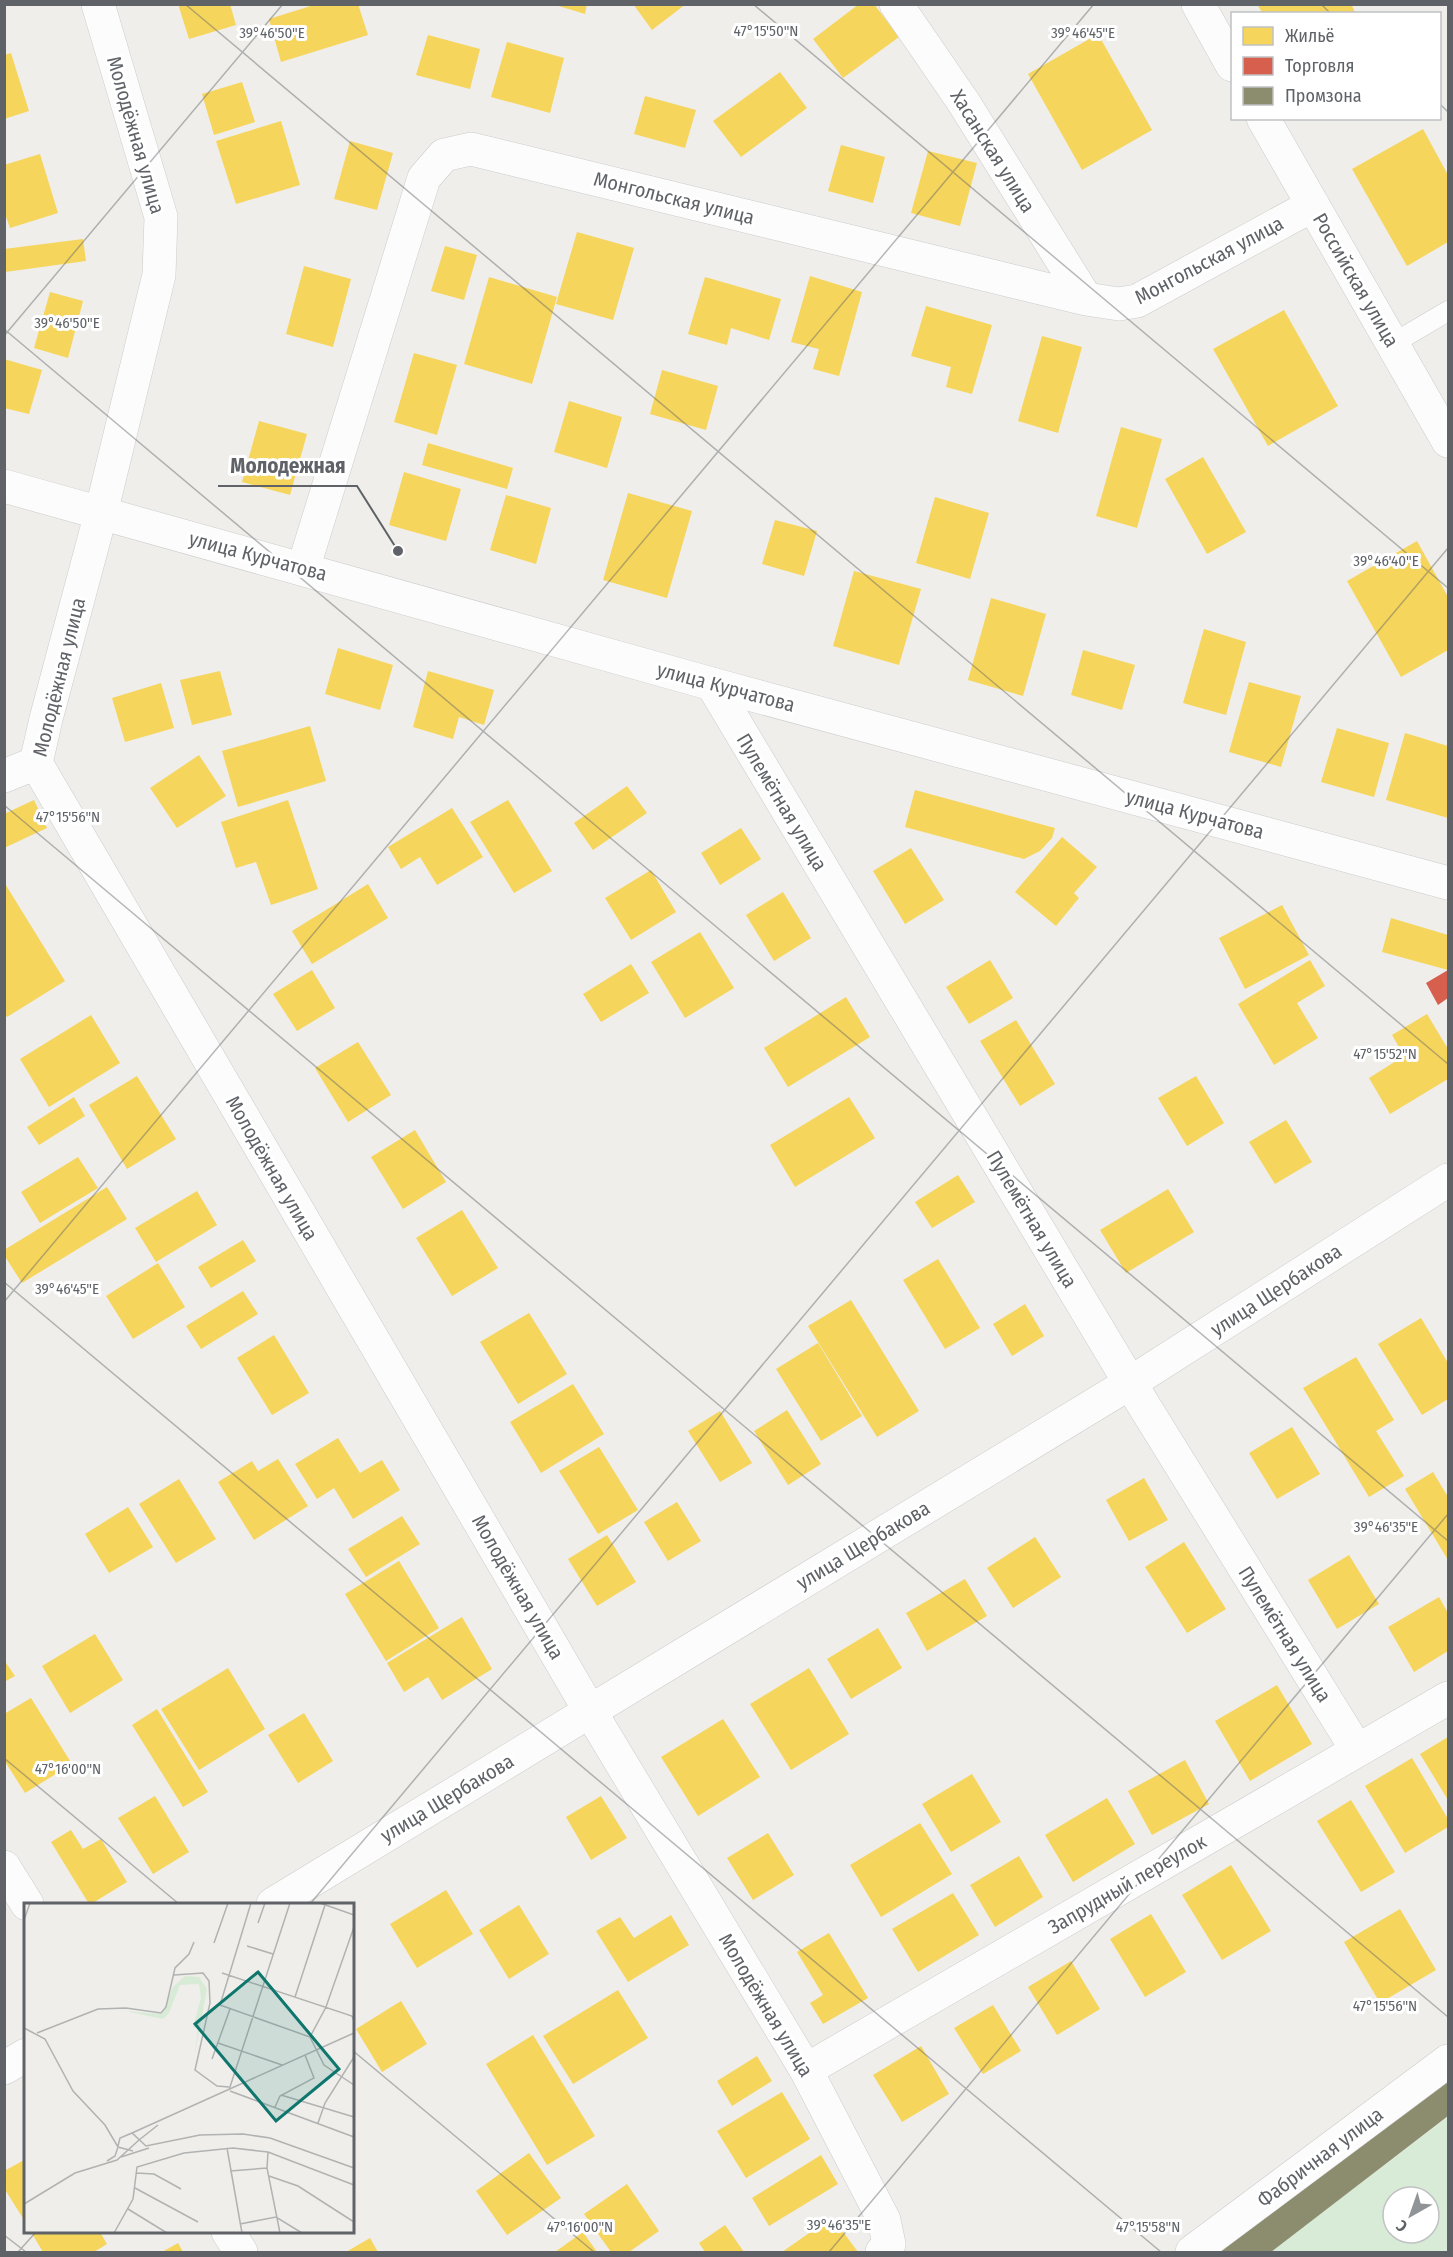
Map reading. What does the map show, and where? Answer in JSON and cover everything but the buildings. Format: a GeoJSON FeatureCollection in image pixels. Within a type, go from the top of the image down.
{"type":"FeatureCollection","features":[{"type":"Feature","properties":{"kind":"street","name":"Молодёжная улица"},"geometry":{"type":"LineString","coordinates":[[98,4],[161,217],[159,275],[101,513],[36,764],[590,1711],[806,2070],[884,2220],[889,2244],[882,2253]]}},
{"type":"Feature","properties":{"kind":"street","name":"Хасанская улица"},"geometry":{"type":"LineString","coordinates":[[896,4],[964,103],[1086,299]]}},
{"type":"Feature","properties":{"kind":"street"},"geometry":{"type":"LineString","coordinates":[[1198,4],[1231,62]]}},
{"type":"Feature","properties":{"kind":"street","name":"Российская улица"},"geometry":{"type":"LineString","coordinates":[[1264,120],[1449,441]]}},
{"type":"Feature","properties":{"kind":"street","name":"Монгольская улица"},"geometry":{"type":"LineString","coordinates":[[303,568],[424,178],[444,155],[471,149],[1086,299],[1119,304],[1137,300],[1313,205]]}},
{"type":"Feature","properties":{"kind":"street","name":"улица Курчатова"},"geometry":{"type":"LineString","coordinates":[[4,486],[712,684],[1449,883]]}},
{"type":"Feature","properties":{"kind":"street","name":"Пулемётная улица"},"geometry":{"type":"LineString","coordinates":[[712,684],[1130,1383],[1357,1750]]}},
{"type":"Feature","properties":{"kind":"street"},"geometry":{"type":"LineString","coordinates":[[4,776],[36,764]]}},
{"type":"Feature","properties":{"kind":"street","name":"улица Щербакова"},"geometry":{"type":"LineString","coordinates":[[276,1903],[1130,1383],[1449,1180]]}},
{"type":"Feature","properties":{"kind":"street","name":"Запрудный переулок"},"geometry":{"type":"LineString","coordinates":[[806,2070],[1449,1698]]}},
{"type":"Feature","properties":{"kind":"street"},"geometry":{"type":"LineString","coordinates":[[4,1867],[26,1903]]}},
{"type":"Feature","properties":{"kind":"street"},"geometry":{"type":"LineString","coordinates":[[4,2068],[24,2056]]}},
{"type":"Feature","properties":{"kind":"street","name":"Фабричная улица"},"geometry":{"type":"LineString","coordinates":[[1192,2253],[1449,2061]]}},
{"type":"Feature","properties":{"kind":"street"},"geometry":{"type":"LineString","coordinates":[[229,2233],[241,2253]]}},
{"type":"Feature","properties":{"kind":"lane"},"geometry":{"type":"LineString","coordinates":[[1392,344],[1449,311]]}},
{"type":"Feature","properties":{"kind":"green space"},"geometry":{"type":"Polygon","coordinates":[[[1448,2117],[1448,2252],[1270,2252],[1448,2117]]]}},
{"type":"Feature","properties":{"kind":"place","name":"Молодежная"},"geometry":{"type":"Point","coordinates":[398,551]}}]}
